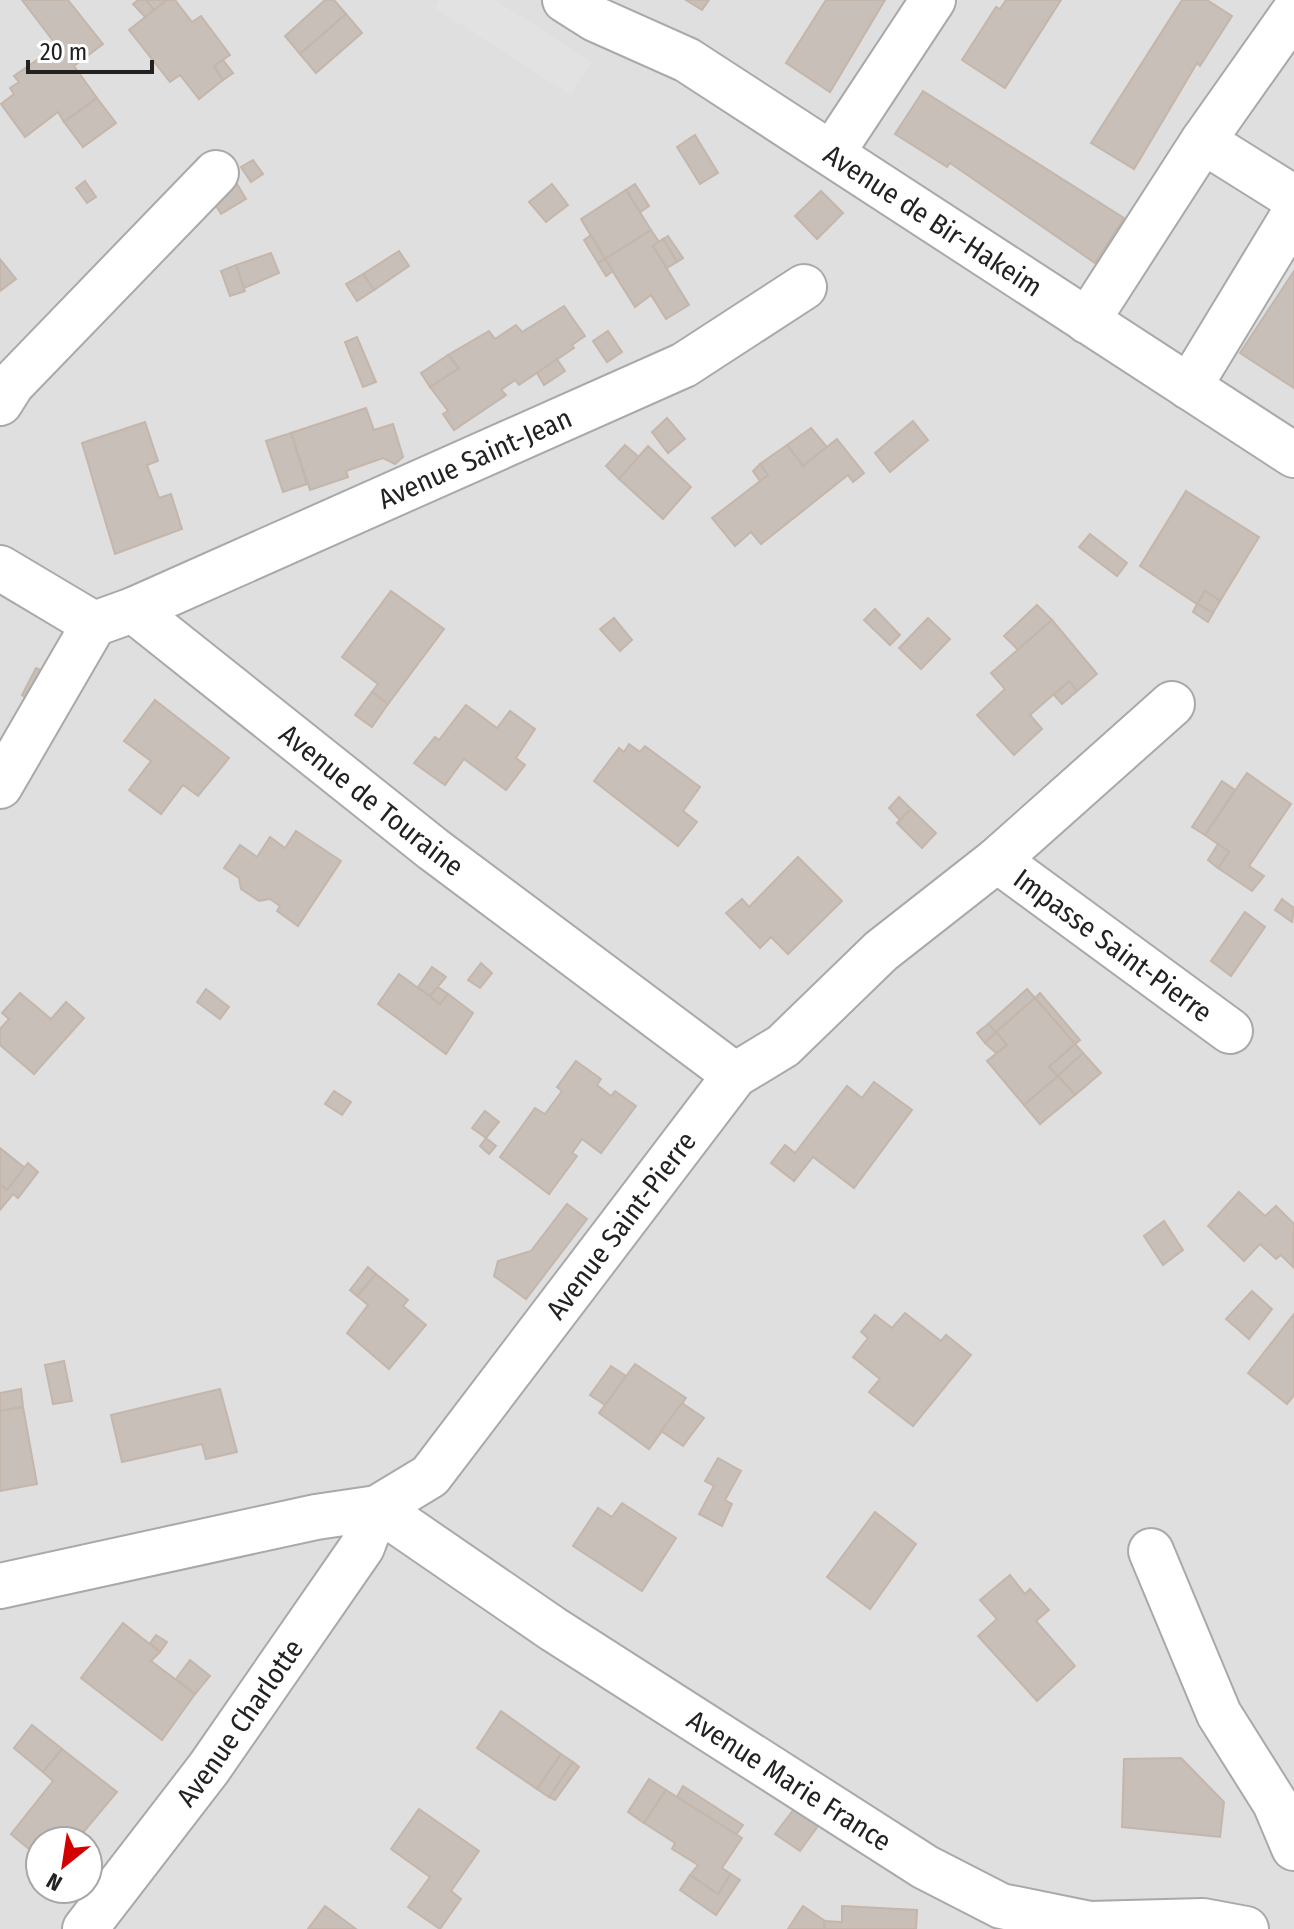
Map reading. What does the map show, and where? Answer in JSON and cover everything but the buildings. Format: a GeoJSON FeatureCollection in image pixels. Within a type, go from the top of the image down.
{"type":"FeatureCollection","features":[{"type":"Feature","properties":{"kind":"street"},"geometry":{"type":"LineString","coordinates":[[832,153],[933,0]]}},
{"type":"Feature","properties":{"kind":"street","name":"Avenue de Bir-Hakeim"},"geometry":{"type":"LineString","coordinates":[[589,6],[687,60],[1294,455]]}},
{"type":"Feature","properties":{"kind":"street"},"geometry":{"type":"LineString","coordinates":[[1087,321],[1203,141],[1294,12]]}},
{"type":"Feature","properties":{"kind":"street"},"geometry":{"type":"LineString","coordinates":[[1203,141],[1294,198]]}},
{"type":"Feature","properties":{"kind":"street"},"geometry":{"type":"LineString","coordinates":[[0,403],[12,384],[216,173]]}},
{"type":"Feature","properties":{"kind":"street"},"geometry":{"type":"LineString","coordinates":[[1189,387],[1294,214]]}},
{"type":"Feature","properties":{"kind":"street","name":"Avenue Saint-Jean"},"geometry":{"type":"LineString","coordinates":[[114,617],[684,365],[804,287]]}},
{"type":"Feature","properties":{"kind":"street","name":"Avenue de Touraine"},"geometry":{"type":"LineString","coordinates":[[0,568],[114,617],[433,849],[735,1075]]}},
{"type":"Feature","properties":{"kind":"street"},"geometry":{"type":"LineString","coordinates":[[0,786],[114,617]]}},
{"type":"Feature","properties":{"kind":"street","name":"Avenue Saint-Pierre"},"geometry":{"type":"LineString","coordinates":[[0,1586],[316,1517],[377,1508],[430,1476],[735,1075],[783,1046],[881,951],[997,860],[1172,704]]}},
{"type":"Feature","properties":{"kind":"street","name":"Impasse Saint-Pierre"},"geometry":{"type":"LineString","coordinates":[[997,860],[1230,1031]]}},
{"type":"Feature","properties":{"kind":"street","name":"Avenue Charlotte"},"geometry":{"type":"LineString","coordinates":[[85,1929],[209,1768],[362,1547],[377,1508]]}},
{"type":"Feature","properties":{"kind":"street","name":"Avenue Marie France"},"geometry":{"type":"LineString","coordinates":[[377,1508],[540,1621],[911,1859],[1001,1906],[1090,1924],[1203,1921],[1246,1929]]}},
{"type":"Feature","properties":{"kind":"street"},"geometry":{"type":"LineString","coordinates":[[1151,1551],[1219,1714],[1275,1803],[1294,1848]]}},
{"type":"Feature","properties":{"kind":"shaded area"},"geometry":{"type":"Polygon","coordinates":[[[0,0],[1294,0],[1294,1929],[0,1929],[0,0]]]}},
{"type":"Feature","properties":{"kind":"shaded area"},"geometry":{"type":"Polygon","coordinates":[[[440,0],[495,0],[592,62],[571,95],[435,8],[440,0]]]}}]}
